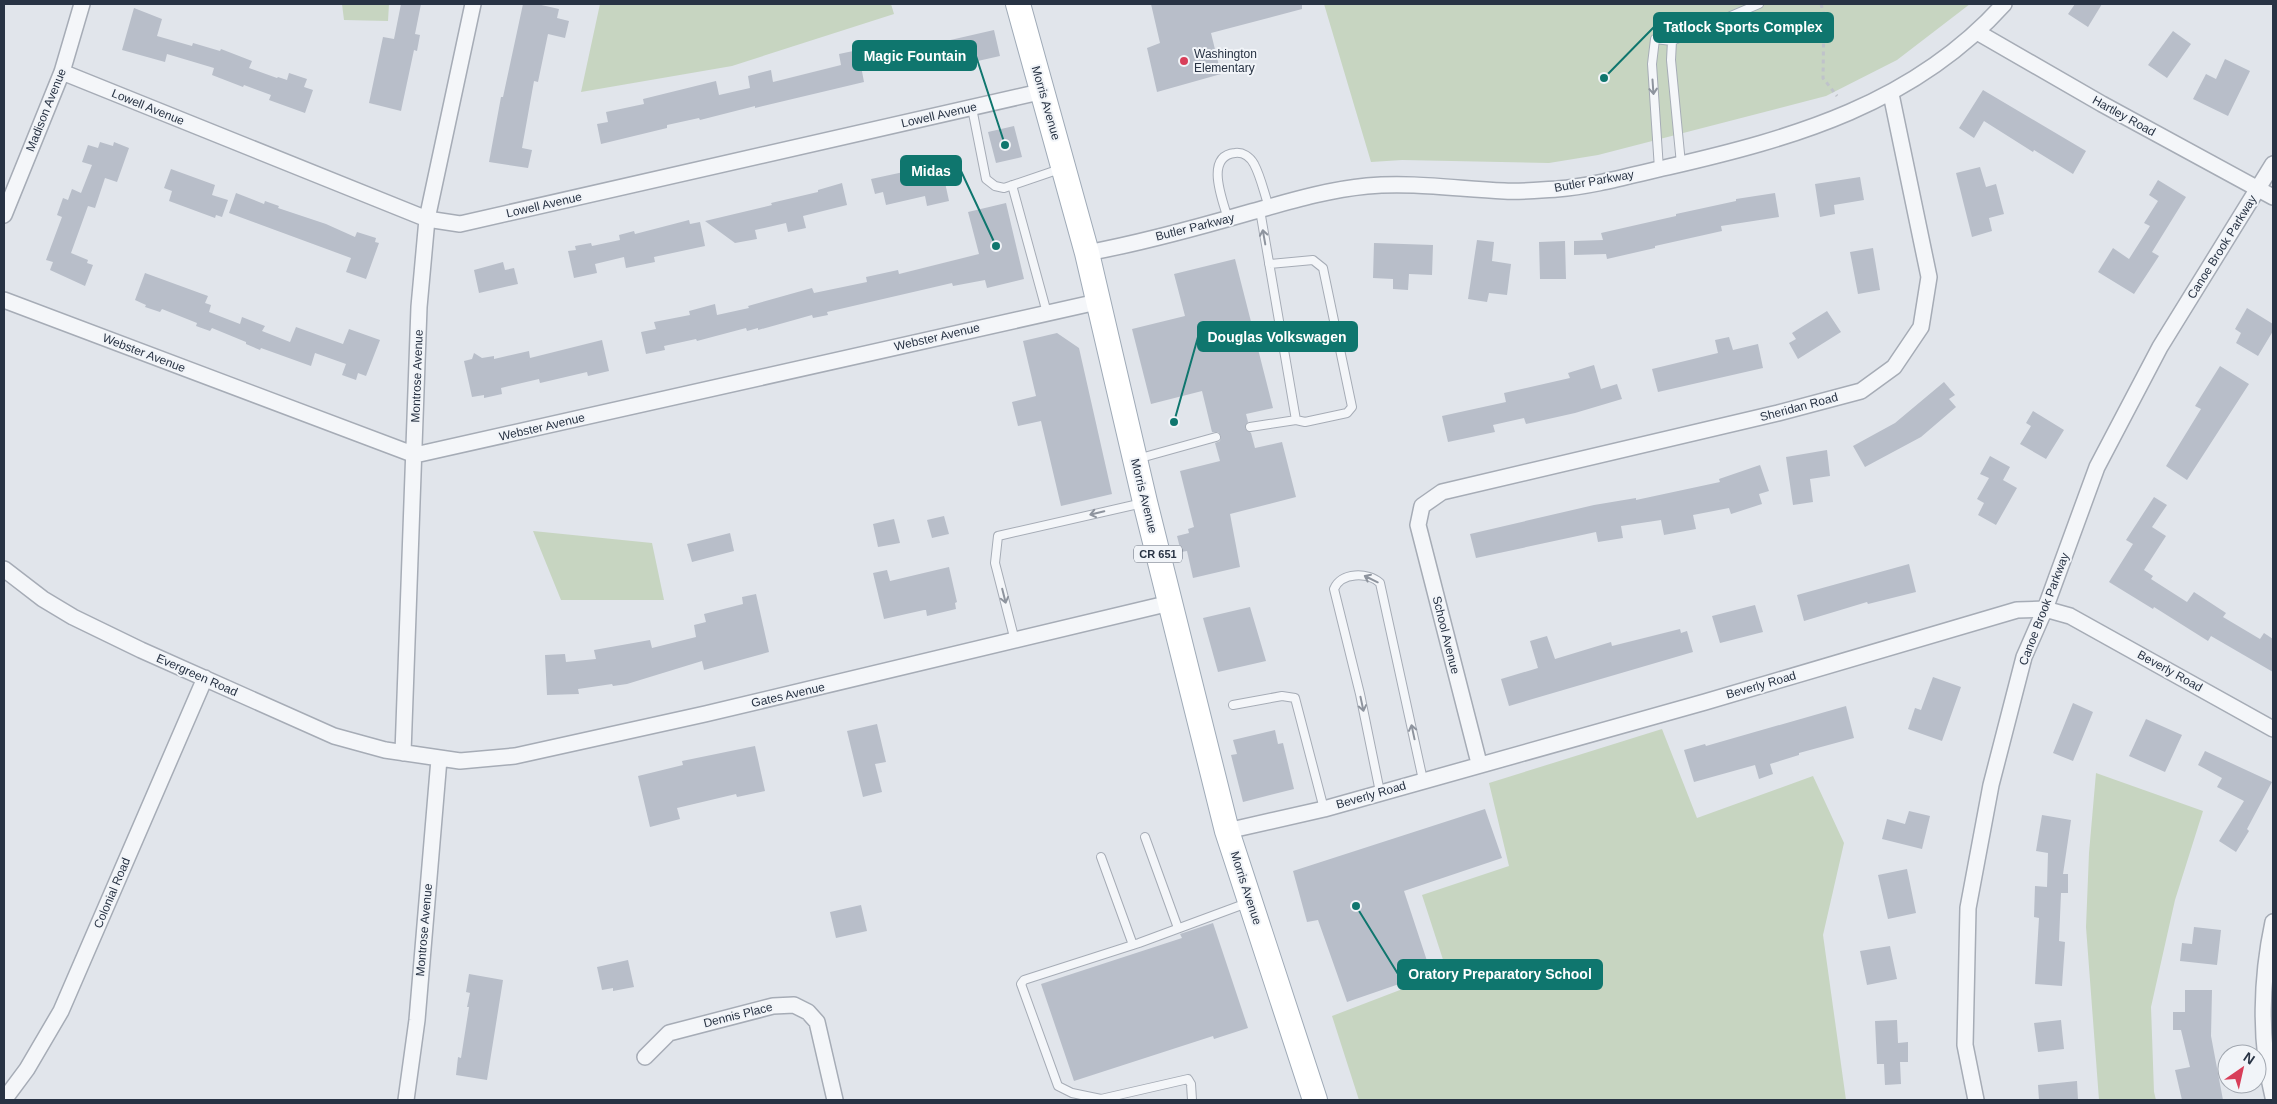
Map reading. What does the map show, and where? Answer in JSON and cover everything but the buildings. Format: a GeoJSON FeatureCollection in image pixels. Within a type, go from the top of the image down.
{"type":"FeatureCollection","features":[{"type":"Feature","properties":{"kind":"main road","name":"Morris Avenue"},"geometry":{"type":"LineString","coordinates":[[1018,4],[1044,91],[1087,253],[1145,502],[1227,831],[1314,1100]]}},
{"type":"Feature","properties":{"kind":"street","name":"Madison Avenue"},"geometry":{"type":"LineString","coordinates":[[4,215],[62,72],[82,4]]}},
{"type":"Feature","properties":{"kind":"street","name":"Montrose Avenue"},"geometry":{"type":"LineString","coordinates":[[404,753],[419,306],[427,219],[473,4]]}},
{"type":"Feature","properties":{"kind":"street","name":"Butler Parkway"},"geometry":{"type":"LineString","coordinates":[[1087,253],[1332,192],[1367,186],[1408,185],[1507,191],[1561,188],[1659,169],[1769,142],[1820,126],[1891,94],[1943,59],[1977,32],[2004,4]]}},
{"type":"Feature","properties":{"kind":"street","name":"Hartley Road"},"geometry":{"type":"LineString","coordinates":[[1977,32],[2102,104],[2273,197]]}},
{"type":"Feature","properties":{"kind":"street","name":"Lowell Avenue"},"geometry":{"type":"LineString","coordinates":[[62,72],[427,219],[460,224],[1044,91]]}},
{"type":"Feature","properties":{"kind":"street","name":"Sheridan Road"},"geometry":{"type":"LineString","coordinates":[[1422,506],[1442,492],[1778,413],[1862,391],[1894,367],[1921,327],[1929,277],[1891,94]]}},
{"type":"Feature","properties":{"kind":"street","name":"Canoe Brook Parkway"},"geometry":{"type":"LineString","coordinates":[[1976,1100],[1965,1045],[1968,908],[1991,784],[2024,658],[2045,609],[2097,467],[2160,347],[2273,164]]}},
{"type":"Feature","properties":{"kind":"street","name":"Webster Avenue"},"geometry":{"type":"LineString","coordinates":[[4,300],[415,455],[1097,302]]}},
{"type":"Feature","properties":{"kind":"street","name":"School Avenue"},"geometry":{"type":"LineString","coordinates":[[1422,506],[1418,525],[1479,764]]}},
{"type":"Feature","properties":{"kind":"street","name":"Evergreen Road"},"geometry":{"type":"LineString","coordinates":[[4,569],[43,599],[73,618],[334,736],[385,750],[404,753]]}},
{"type":"Feature","properties":{"kind":"street","name":"Gates Avenue"},"geometry":{"type":"LineString","coordinates":[[404,753],[460,761],[515,756],[753,704],[1170,603]]}},
{"type":"Feature","properties":{"kind":"street","name":"Beverly Road"},"geometry":{"type":"LineString","coordinates":[[1227,831],[1324,809],[1705,702],[2017,610],[2045,609],[2070,616],[2273,729]]}},
{"type":"Feature","properties":{"kind":"street","name":"Colonial Road"},"geometry":{"type":"LineString","coordinates":[[4,1100],[27,1069],[61,1011],[206,678]]}},
{"type":"Feature","properties":{"kind":"street","name":"Montrose Avenue"},"geometry":{"type":"LineString","coordinates":[[406,1100],[417,1020],[439,759]]}},
{"type":"Feature","properties":{"kind":"street"},"geometry":{"type":"LineString","coordinates":[[2273,922],[2269,942],[2263,1036],[2273,1097]]}},
{"type":"Feature","properties":{"kind":"street","name":"Dennis Place"},"geometry":{"type":"LineString","coordinates":[[645,1057],[669,1033],[773,1006],[794,1005],[808,1012],[817,1022],[835,1100]]}},
{"type":"Feature","properties":{"kind":"lane"},"geometry":{"type":"LineString","coordinates":[[1659,169],[1652,64],[1655,39],[1672,41],[1759,4]]}},
{"type":"Feature","properties":{"kind":"lane"},"geometry":{"type":"LineString","coordinates":[[1672,41],[1670,60],[1681,164]]}},
{"type":"Feature","properties":{"kind":"lane"},"geometry":{"type":"LineString","coordinates":[[972,108],[986,180],[995,186],[1004,188],[1064,168]]}},
{"type":"Feature","properties":{"kind":"lane"},"geometry":{"type":"LineString","coordinates":[[1228,219],[1217,171],[1222,159],[1232,153],[1245,155],[1254,164],[1264,209],[1269,264],[1296,420]]}},
{"type":"Feature","properties":{"kind":"lane"},"geometry":{"type":"LineString","coordinates":[[1012,185],[1047,313]]}},
{"type":"Feature","properties":{"kind":"lane"},"geometry":{"type":"LineString","coordinates":[[1250,428],[1296,420],[1305,422],[1347,413],[1352,407],[1322,268],[1313,260],[1269,264]]}},
{"type":"Feature","properties":{"kind":"lane"},"geometry":{"type":"LineString","coordinates":[[1135,459],[1216,437]]}},
{"type":"Feature","properties":{"kind":"lane"},"geometry":{"type":"LineString","coordinates":[[1015,641],[995,563],[998,536],[1145,502]]}},
{"type":"Feature","properties":{"kind":"lane"},"geometry":{"type":"LineString","coordinates":[[1380,792],[1360,694],[1334,589],[1337,583],[1357,575],[1367,576],[1380,583],[1423,780]]}},
{"type":"Feature","properties":{"kind":"lane"},"geometry":{"type":"LineString","coordinates":[[1232,705],[1282,696],[1295,698],[1324,809]]}},
{"type":"Feature","properties":{"kind":"lane"},"geometry":{"type":"LineString","coordinates":[[1145,837],[1178,928]]}},
{"type":"Feature","properties":{"kind":"lane"},"geometry":{"type":"LineString","coordinates":[[1101,857],[1133,945]]}},
{"type":"Feature","properties":{"kind":"lane"},"geometry":{"type":"LineString","coordinates":[[1192,1100],[1191,1084],[1188,1079],[1121,1097],[1101,1099],[1072,1092],[1058,1086],[1021,984],[1024,980],[1133,945],[1251,902]]}},
{"type":"Feature","properties":{"kind":"path"},"geometry":{"type":"LineString","coordinates":[[1821,4],[1824,15],[1824,78],[1837,96]]}},
{"type":"Feature","properties":{"kind":"green space"},"geometry":{"type":"Polygon","coordinates":[[[342,4],[389,4],[388,21],[344,20],[342,4]]]}},
{"type":"Feature","properties":{"kind":"green space"},"geometry":{"type":"Polygon","coordinates":[[[600,4],[891,4],[894,14],[732,66],[581,92],[600,4]]]}},
{"type":"Feature","properties":{"kind":"green space"},"geometry":{"type":"Polygon","coordinates":[[[1324,4],[1970,4],[1897,60],[1826,96],[1598,155],[1549,163],[1402,160],[1371,162],[1324,4]]]}},
{"type":"Feature","properties":{"kind":"green space"},"geometry":{"type":"Polygon","coordinates":[[[533,531],[652,543],[664,600],[561,600],[533,531]]]}},
{"type":"Feature","properties":{"kind":"green space"},"geometry":{"type":"Polygon","coordinates":[[[1662,729],[1697,818],[1813,776],[1844,843],[1823,935],[1846,1100],[1359,1100],[1332,1016],[1447,972],[1422,895],[1509,866],[1489,783],[1662,729]]]}},
{"type":"Feature","properties":{"kind":"green space"},"geometry":{"type":"Polygon","coordinates":[[[2096,773],[2203,811],[2175,900],[2151,1007],[2154,1092],[2156,1100],[2099,1100],[2086,927],[2089,853],[2096,773]]]}},
{"type":"Feature","properties":{"kind":"place","name":"Washington Elementary"},"geometry":{"type":"Point","coordinates":[1184,61]}},
{"type":"Feature","properties":{"kind":"place","name":"Tatlock Sports Complex"},"geometry":{"type":"Point","coordinates":[1604,78]}},
{"type":"Feature","properties":{"kind":"place","name":"Magic Fountain"},"geometry":{"type":"Point","coordinates":[1005,145]}},
{"type":"Feature","properties":{"kind":"place","name":"Midas"},"geometry":{"type":"Point","coordinates":[996,246]}},
{"type":"Feature","properties":{"kind":"place","name":"Douglas Volkswagen"},"geometry":{"type":"Point","coordinates":[1174,422]}},
{"type":"Feature","properties":{"kind":"place","name":"Oratory Preparatory School"},"geometry":{"type":"Point","coordinates":[1356,906]}}]}
